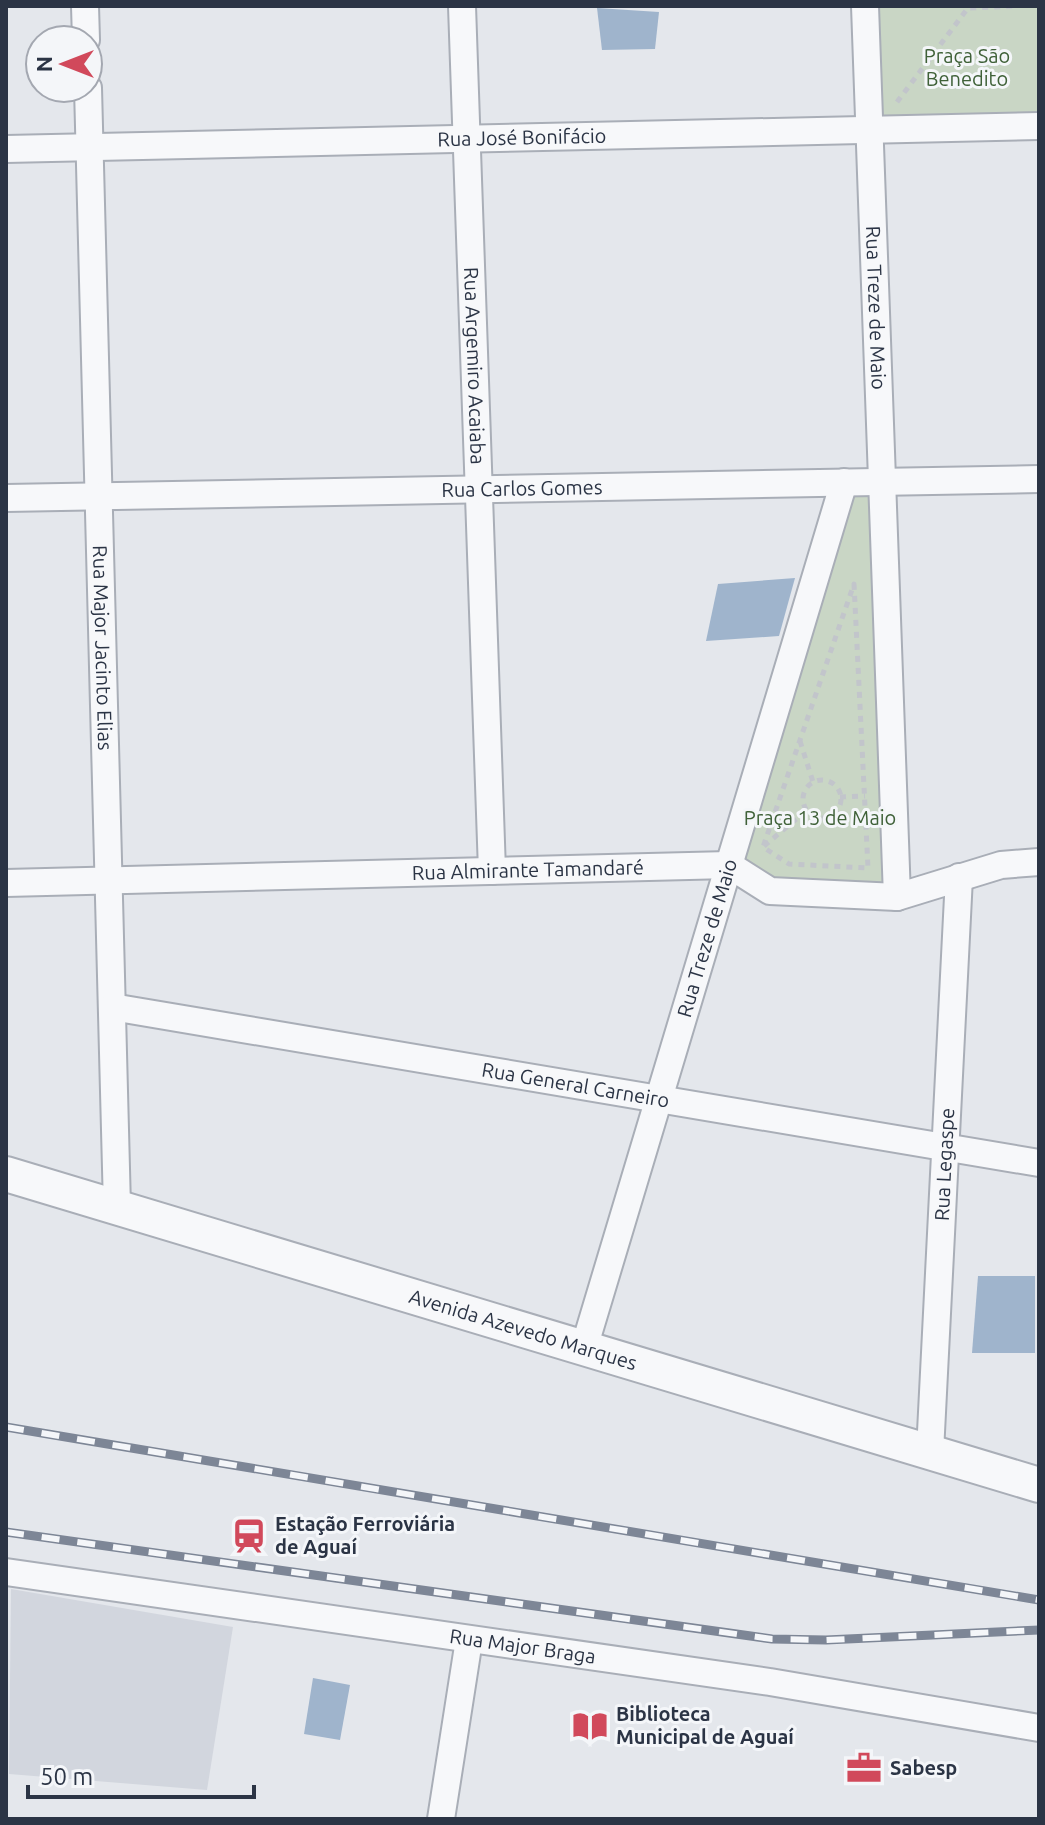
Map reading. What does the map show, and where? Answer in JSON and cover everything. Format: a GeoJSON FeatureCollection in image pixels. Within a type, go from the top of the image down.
{"type":"FeatureCollection","features":[{"type":"Feature","properties":{"kind":"street","name":"Rua Argemiro Acaiaba"},"geometry":{"type":"LineString","coordinates":[[462,6],[492,871]]}},
{"type":"Feature","properties":{"kind":"street","name":"Rua Treze de Maio"},"geometry":{"type":"LineString","coordinates":[[865,6],[897,897]]}},
{"type":"Feature","properties":{"kind":"street","name":"Rua Major Jacinto Elias"},"geometry":{"type":"LineString","coordinates":[[88,104],[117,1207]]}},
{"type":"Feature","properties":{"kind":"street","name":"Rua José Bonifácio"},"geometry":{"type":"LineString","coordinates":[[6,149],[1039,126]]}},
{"type":"Feature","properties":{"kind":"street","name":"Rua Carlos Gomes"},"geometry":{"type":"LineString","coordinates":[[6,498],[1039,479]]}},
{"type":"Feature","properties":{"kind":"street","name":"Rua Treze de Maio"},"geometry":{"type":"LineString","coordinates":[[584,1348],[844,482]]}},
{"type":"Feature","properties":{"kind":"street"},"geometry":{"type":"LineString","coordinates":[[729,865],[770,891],[897,897],[1001,865],[1039,862]]}},
{"type":"Feature","properties":{"kind":"street","name":"Rua Almirante Tamandaré"},"geometry":{"type":"LineString","coordinates":[[6,883],[729,865]]}},
{"type":"Feature","properties":{"kind":"street","name":"Rua Legaspe"},"geometry":{"type":"LineString","coordinates":[[930,1452],[959,877]]}},
{"type":"Feature","properties":{"kind":"street","name":"Rua General Carneiro"},"geometry":{"type":"LineString","coordinates":[[112,1007],[1039,1163]]}},
{"type":"Feature","properties":{"kind":"street","name":"Avenida Azevedo Marques"},"geometry":{"type":"LineString","coordinates":[[6,1174],[1039,1485]]}},
{"type":"Feature","properties":{"kind":"street","name":"Rua Major Braga"},"geometry":{"type":"LineString","coordinates":[[6,1572],[770,1682],[1039,1728]]}},
{"type":"Feature","properties":{"kind":"street"},"geometry":{"type":"LineString","coordinates":[[441,1819],[469,1640]]}},
{"type":"Feature","properties":{"kind":"path"},"geometry":{"type":"LineString","coordinates":[[894,106],[968,7],[1018,6]]}},
{"type":"Feature","properties":{"kind":"path"},"geometry":{"type":"LineString","coordinates":[[854,584],[868,868],[789,864],[763,847],[800,741],[854,584]]}},
{"type":"Feature","properties":{"kind":"path"},"geometry":{"type":"LineString","coordinates":[[800,741],[813,782]]}},
{"type":"Feature","properties":{"kind":"path"},"geometry":{"type":"LineString","coordinates":[[813,782],[831,782],[840,797],[838,809],[828,817],[817,817],[807,810],[803,797],[813,782]]}},
{"type":"Feature","properties":{"kind":"path"},"geometry":{"type":"LineString","coordinates":[[840,797],[865,796]]}},
{"type":"Feature","properties":{"kind":"path"},"geometry":{"type":"LineString","coordinates":[[763,847],[807,810]]}},
{"type":"Feature","properties":{"kind":"shaded area"},"geometry":{"type":"Polygon","coordinates":[[[11,1589],[233,1627],[207,1790],[9,1774],[11,1589]]]}},
{"type":"Feature","properties":{"kind":"green space","name":"Praça São Benedito"},"geometry":{"type":"Polygon","coordinates":[[[865,6],[1039,6],[1039,126],[869,131],[865,6]]]}},
{"type":"Feature","properties":{"kind":"green space","name":"Praça 13 de Maio"},"geometry":{"type":"Polygon","coordinates":[[[844,482],[882,482],[897,897],[770,891],[729,865],[844,482]]]}},
{"type":"Feature","properties":{"kind":"water"},"geometry":{"type":"Polygon","coordinates":[[[597,8],[659,12],[655,49],[602,50],[597,8]]]}},
{"type":"Feature","properties":{"kind":"water"},"geometry":{"type":"Polygon","coordinates":[[[795,578],[779,636],[706,641],[718,584],[795,578]]]}},
{"type":"Feature","properties":{"kind":"water"},"geometry":{"type":"Polygon","coordinates":[[[978,1276],[1035,1276],[1035,1353],[972,1353],[978,1276]]]}},
{"type":"Feature","properties":{"kind":"water"},"geometry":{"type":"Polygon","coordinates":[[[313,1678],[350,1685],[340,1740],[304,1734],[313,1678]]]}},
{"type":"Feature","properties":{"kind":"railway"},"geometry":{"type":"LineString","coordinates":[[6,1427],[1039,1600]]}},
{"type":"Feature","properties":{"kind":"railway"},"geometry":{"type":"LineString","coordinates":[[6,1532],[772,1639],[826,1640],[1039,1630]]}},
{"type":"Feature","properties":{"kind":"place","name":"Estação Ferroviária de Aguaí"},"geometry":{"type":"Point","coordinates":[249,1536]}},
{"type":"Feature","properties":{"kind":"place","name":"Biblioteca Municipal de Aguaí"},"geometry":{"type":"Point","coordinates":[590,1726]}},
{"type":"Feature","properties":{"kind":"place","name":"Sabesp"},"geometry":{"type":"Point","coordinates":[864,1768]}}]}
